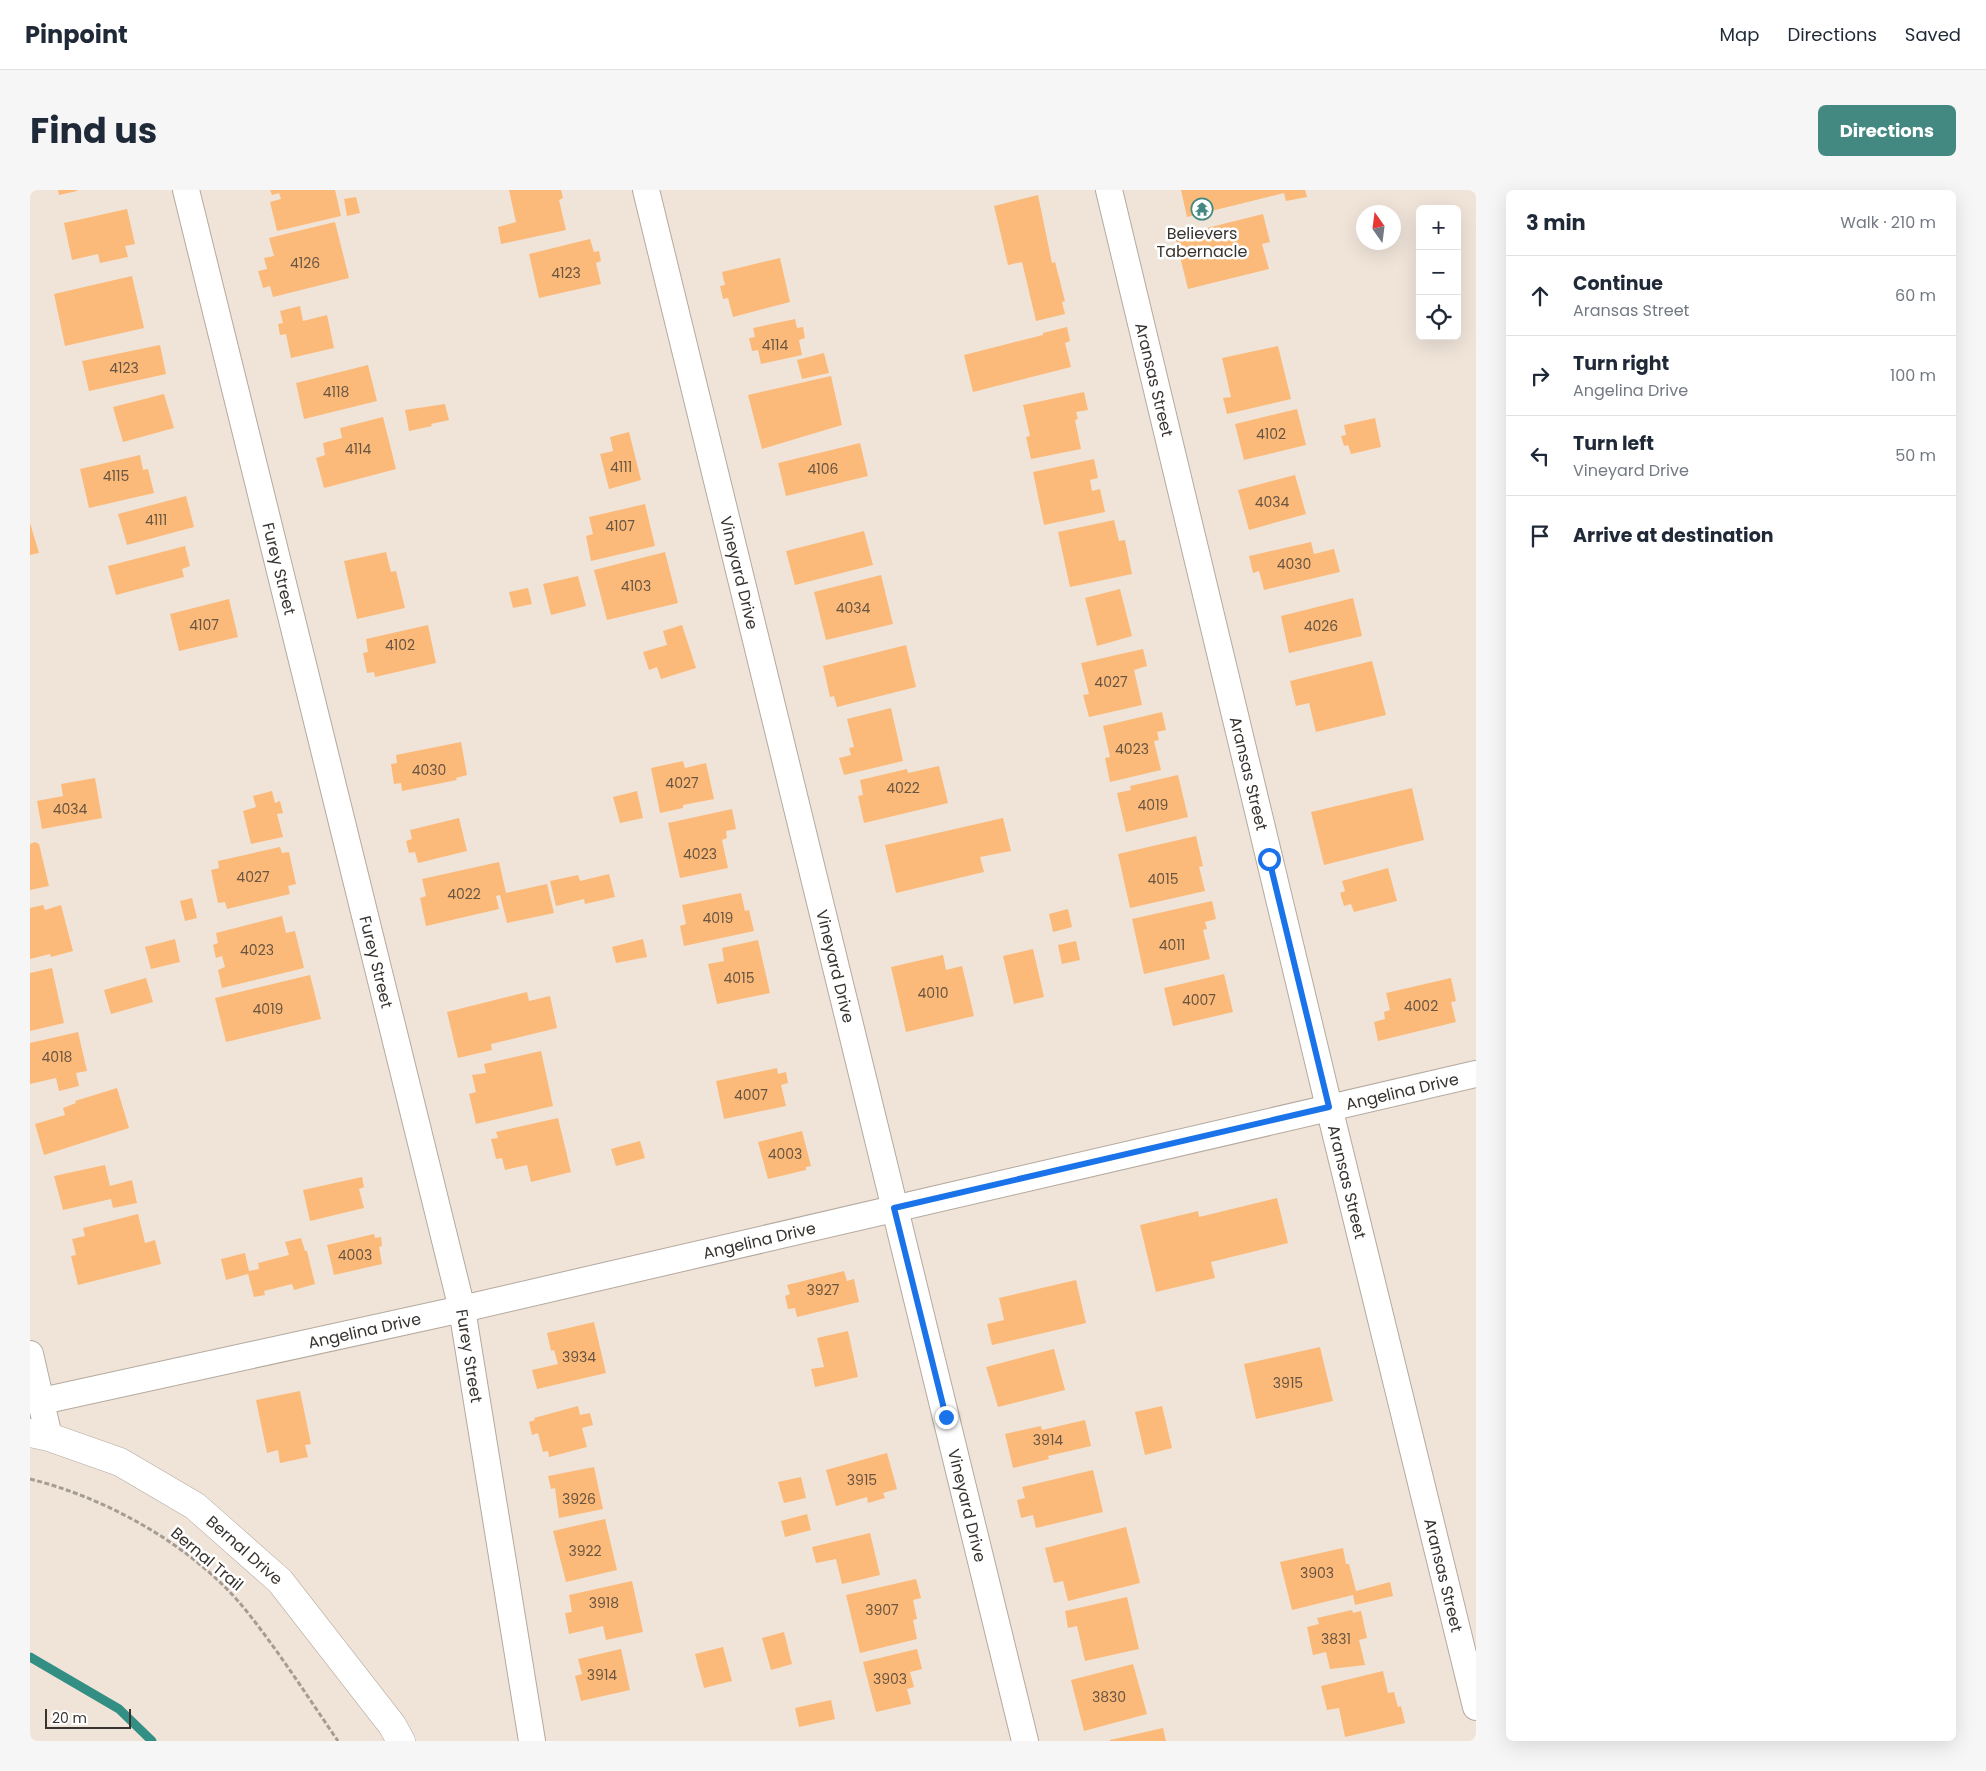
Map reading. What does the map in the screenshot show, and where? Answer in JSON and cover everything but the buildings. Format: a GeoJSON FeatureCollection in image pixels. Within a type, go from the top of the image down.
{"type":"FeatureCollection","features":[{"type":"Feature","properties":{"kind":"street","name":"Furey Street"},"geometry":{"type":"LineString","coordinates":[[186,190],[462,1309],[532,1741]]}},
{"type":"Feature","properties":{"kind":"street","name":"Vineyard Drive"},"geometry":{"type":"LineString","coordinates":[[646,190],[1025,1741]]}},
{"type":"Feature","properties":{"kind":"street","name":"Aransas Street"},"geometry":{"type":"LineString","coordinates":[[1109,190],[1329,1107],[1476,1707]]}},
{"type":"Feature","properties":{"kind":"street","name":"Angelina Drive"},"geometry":{"type":"LineString","coordinates":[[42,1401],[462,1309],[1476,1074]]}},
{"type":"Feature","properties":{"kind":"street"},"geometry":{"type":"LineString","coordinates":[[30,1354],[42,1401],[40,1435]]}},
{"type":"Feature","properties":{"kind":"street","name":"Bernal Drive"},"geometry":{"type":"LineString","coordinates":[[40,1435],[120,1462],[195,1506],[280,1581],[392,1725],[401,1741]]}},
{"type":"Feature","properties":{"kind":"path","name":"Bernal Trail"},"geometry":{"type":"LineString","coordinates":[[30,1479],[88,1497],[135,1520],[166,1539],[206,1570],[243,1607],[338,1741]]}},
{"type":"Feature","properties":{"kind":"waterway"},"geometry":{"type":"LineString","coordinates":[[30,1657],[119,1709],[152,1741]]}},
{"type":"Feature","properties":{"kind":"place","name":"Believers Tabernacle"},"geometry":{"type":"Point","coordinates":[1202,209]}},
{"type":"Feature","properties":{"kind":"route"},"geometry":{"type":"LineString","coordinates":[[946,1417],[894,1208],[1329,1107],[1269,859]]}}]}
